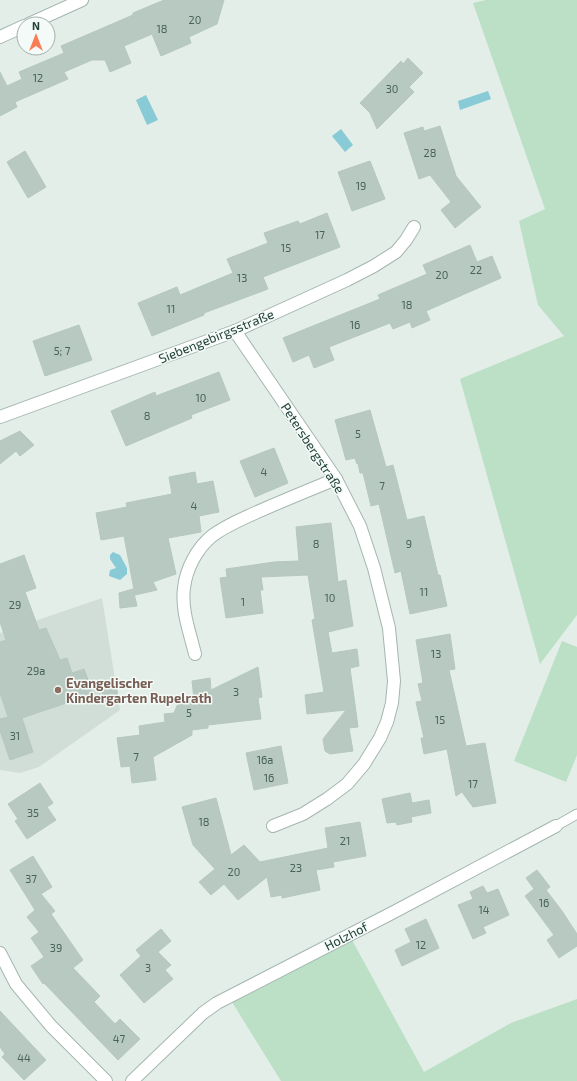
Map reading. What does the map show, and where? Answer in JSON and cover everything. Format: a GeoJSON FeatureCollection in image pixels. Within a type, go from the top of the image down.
{"type":"FeatureCollection","features":[{"type":"Feature","properties":{"kind":"street"},"geometry":{"type":"LineString","coordinates":[[46,16],[79,1]]}},
{"type":"Feature","properties":{"kind":"street"},"geometry":{"type":"LineString","coordinates":[[0,37],[16,30]]}},
{"type":"Feature","properties":{"kind":"street","name":"Siebengebirgsstraße"},"geometry":{"type":"LineString","coordinates":[[0,417],[235,331],[347,280],[374,266],[396,252],[414,227]]}},
{"type":"Feature","properties":{"kind":"street","name":"Petersbergstraße"},"geometry":{"type":"LineString","coordinates":[[235,331],[336,479],[362,533],[374,568],[389,628],[394,681],[392,703],[387,722],[380,738],[364,764],[347,784],[327,799],[304,814],[273,826]]}},
{"type":"Feature","properties":{"kind":"street"},"geometry":{"type":"LineString","coordinates":[[195,654],[183,600],[184,587],[192,562],[199,549],[211,536],[224,528],[272,505],[336,479]]}},
{"type":"Feature","properties":{"kind":"street","name":"Holzhof"},"geometry":{"type":"LineString","coordinates":[[132,1081],[203,1013],[217,1003],[556,826]]}},
{"type":"Feature","properties":{"kind":"street"},"geometry":{"type":"LineString","coordinates":[[0,953],[16,984],[51,1026],[106,1081]]}},
{"type":"Feature","properties":{"kind":"lane","name":"Holzhof"},"geometry":{"type":"LineString","coordinates":[[556,826],[577,814]]}},
{"type":"Feature","properties":{"kind":"shaded area","name":"Evangelischer Kindergarten Rupelrath"},"geometry":{"type":"Polygon","coordinates":[[[102,598],[120,710],[39,767],[20,773],[0,770],[0,633],[102,598]]]}},
{"type":"Feature","properties":{"kind":"green space"},"geometry":{"type":"Polygon","coordinates":[[[486,0],[577,0],[577,615],[540,664],[460,379],[564,336],[538,305],[519,221],[545,209],[473,3],[486,0]]]}},
{"type":"Feature","properties":{"kind":"green space"},"geometry":{"type":"Polygon","coordinates":[[[562,641],[577,647],[577,755],[566,782],[514,761],[562,641]]]}},
{"type":"Feature","properties":{"kind":"green space"},"geometry":{"type":"Polygon","coordinates":[[[352,940],[424,1072],[511,1023],[577,999],[577,1081],[281,1081],[232,1002],[352,940]]]}},
{"type":"Feature","properties":{"kind":"water"},"geometry":{"type":"Polygon","coordinates":[[[488,91],[491,99],[460,110],[458,101],[488,91]]]}},
{"type":"Feature","properties":{"kind":"water"},"geometry":{"type":"Polygon","coordinates":[[[146,95],[158,120],[147,125],[136,100],[146,95]]]}},
{"type":"Feature","properties":{"kind":"water"},"geometry":{"type":"Polygon","coordinates":[[[341,129],[353,145],[345,152],[332,136],[341,129]]]}},
{"type":"Feature","properties":{"kind":"water"},"geometry":{"type":"Polygon","coordinates":[[[113,552],[120,555],[127,568],[127,574],[120,580],[109,576],[110,570],[116,568],[110,559],[110,555],[113,552]]]}},
{"type":"Feature","properties":{"kind":"building"},"geometry":{"type":"Polygon","coordinates":[[[164,0],[224,0],[217,24],[189,37],[191,43],[161,56],[152,34],[124,46],[131,63],[110,72],[105,60],[92,60],[64,72],[68,79],[15,102],[17,107],[0,116],[0,72],[7,86],[22,79],[19,72],[64,53],[61,46],[164,0]]]}},
{"type":"Feature","properties":{"kind":"building"},"geometry":{"type":"Polygon","coordinates":[[[408,58],[423,73],[409,87],[414,92],[377,129],[370,113],[360,103],[401,61],[403,64],[408,58]]]}},
{"type":"Feature","properties":{"kind":"building"},"geometry":{"type":"Polygon","coordinates":[[[440,126],[456,176],[481,207],[455,228],[441,210],[451,202],[430,175],[419,179],[404,133],[423,127],[424,131],[440,126]]]}},
{"type":"Feature","properties":{"kind":"building"},"geometry":{"type":"Polygon","coordinates":[[[25,151],[46,187],[28,198],[7,162],[25,151]]]}},
{"type":"Feature","properties":{"kind":"building"},"geometry":{"type":"Polygon","coordinates":[[[370,161],[385,199],[352,211],[338,172],[370,161]]]}},
{"type":"Feature","properties":{"kind":"building"},"geometry":{"type":"Polygon","coordinates":[[[327,213],[340,247],[263,277],[268,289],[204,313],[204,315],[152,336],[138,303],[177,287],[180,295],[233,273],[227,259],[268,243],[264,233],[298,221],[300,224],[327,213]]]}},
{"type":"Feature","properties":{"kind":"building"},"geometry":{"type":"Polygon","coordinates":[[[470,245],[477,262],[492,256],[501,278],[426,311],[430,320],[412,328],[410,322],[393,329],[390,323],[329,347],[334,360],[314,368],[309,355],[293,362],[283,338],[380,299],[378,295],[427,274],[423,265],[470,245]]]}},
{"type":"Feature","properties":{"kind":"building"},"geometry":{"type":"Polygon","coordinates":[[[79,325],[92,360],[45,376],[33,341],[79,325]]]}},
{"type":"Feature","properties":{"kind":"building"},"geometry":{"type":"Polygon","coordinates":[[[219,372],[230,400],[191,415],[192,418],[126,446],[111,411],[155,392],[156,396],[219,372]]]}},
{"type":"Feature","properties":{"kind":"building"},"geometry":{"type":"Polygon","coordinates":[[[370,410],[386,467],[393,465],[407,520],[424,516],[447,606],[410,614],[401,571],[395,573],[379,504],[371,506],[363,473],[360,473],[358,463],[357,464],[355,458],[346,460],[335,420],[370,410]]]}},
{"type":"Feature","properties":{"kind":"building"},"geometry":{"type":"Polygon","coordinates":[[[20,431],[34,445],[20,456],[16,451],[0,464],[0,441],[20,431]]]}},
{"type":"Feature","properties":{"kind":"building"},"geometry":{"type":"Polygon","coordinates":[[[274,448],[288,483],[255,497],[240,461],[274,448]]]}},
{"type":"Feature","properties":{"kind":"building"},"geometry":{"type":"Polygon","coordinates":[[[195,472],[197,484],[213,481],[219,512],[199,516],[201,532],[168,538],[176,574],[153,582],[157,590],[135,595],[124,536],[101,540],[96,513],[127,507],[126,503],[172,494],[169,477],[195,472]]]}},
{"type":"Feature","properties":{"kind":"building"},"geometry":{"type":"Polygon","coordinates":[[[331,523],[338,582],[346,580],[353,626],[328,632],[332,653],[357,649],[359,666],[350,668],[358,727],[349,728],[353,751],[330,754],[325,751],[323,739],[346,710],[307,714],[305,695],[324,692],[312,620],[315,619],[308,575],[261,577],[263,590],[260,590],[263,613],[226,618],[220,578],[227,577],[226,569],[274,562],[299,561],[296,527],[331,523]]]}},
{"type":"Feature","properties":{"kind":"building"},"geometry":{"type":"Polygon","coordinates":[[[24,555],[36,588],[25,592],[39,630],[46,628],[60,660],[67,658],[72,673],[84,669],[93,694],[22,718],[33,752],[10,760],[0,731],[0,719],[8,717],[0,693],[0,642],[6,640],[0,622],[0,564],[24,555]]]}},
{"type":"Feature","properties":{"kind":"building"},"geometry":{"type":"Polygon","coordinates":[[[133,589],[137,606],[120,608],[119,593],[133,589]]]}},
{"type":"Feature","properties":{"kind":"building"},"geometry":{"type":"Polygon","coordinates":[[[450,634],[455,669],[449,670],[466,746],[485,743],[496,803],[473,807],[462,792],[456,796],[447,749],[424,754],[421,738],[424,738],[416,702],[422,701],[418,684],[423,683],[416,640],[450,634]]]}},
{"type":"Feature","properties":{"kind":"building"},"geometry":{"type":"Polygon","coordinates":[[[258,667],[262,697],[258,698],[261,719],[208,725],[208,728],[192,730],[192,735],[153,757],[156,780],[132,783],[130,766],[121,767],[117,738],[140,735],[139,726],[165,722],[164,714],[174,713],[179,701],[194,699],[192,681],[210,678],[211,690],[258,667]]]}},
{"type":"Feature","properties":{"kind":"building"},"geometry":{"type":"Polygon","coordinates":[[[116,681],[118,699],[103,701],[101,683],[116,681]]]}},
{"type":"Feature","properties":{"kind":"building"},"geometry":{"type":"Polygon","coordinates":[[[281,746],[288,783],[254,790],[246,753],[281,746]]]}},
{"type":"Feature","properties":{"kind":"building"},"geometry":{"type":"Polygon","coordinates":[[[40,783],[53,803],[47,807],[56,820],[27,839],[15,821],[18,819],[8,804],[40,783]]]}},
{"type":"Feature","properties":{"kind":"building"},"geometry":{"type":"Polygon","coordinates":[[[410,793],[412,803],[429,800],[431,813],[411,817],[412,822],[397,825],[396,822],[387,823],[382,799],[410,793]]]}},
{"type":"Feature","properties":{"kind":"building"},"geometry":{"type":"Polygon","coordinates":[[[216,798],[231,855],[244,845],[260,862],[328,848],[325,828],[360,822],[366,856],[333,862],[334,867],[316,870],[320,890],[282,898],[282,895],[271,897],[267,877],[238,900],[224,884],[211,895],[199,882],[215,869],[193,845],[182,807],[216,798]]]}},
{"type":"Feature","properties":{"kind":"building"},"geometry":{"type":"Polygon","coordinates":[[[33,856],[52,887],[41,894],[55,911],[51,914],[83,960],[73,968],[100,996],[94,1002],[115,1024],[120,1019],[140,1039],[118,1060],[44,983],[43,984],[31,966],[44,957],[31,938],[39,932],[27,917],[35,910],[10,870],[33,856]]]}},
{"type":"Feature","properties":{"kind":"building"},"geometry":{"type":"Polygon","coordinates":[[[537,870],[550,887],[546,890],[577,934],[577,946],[559,958],[547,940],[554,935],[525,896],[534,889],[526,878],[537,870]]]}},
{"type":"Feature","properties":{"kind":"building"},"geometry":{"type":"Polygon","coordinates":[[[483,886],[487,893],[498,889],[509,915],[483,927],[486,933],[473,939],[458,905],[473,899],[470,892],[483,886]]]}},
{"type":"Feature","properties":{"kind":"building"},"geometry":{"type":"Polygon","coordinates":[[[426,919],[439,948],[402,966],[395,950],[411,942],[405,929],[426,919]]]}},
{"type":"Feature","properties":{"kind":"building"},"geometry":{"type":"Polygon","coordinates":[[[161,929],[171,941],[158,952],[171,965],[165,970],[173,979],[144,1003],[120,975],[141,956],[136,950],[161,929]]]}},
{"type":"Feature","properties":{"kind":"building"},"geometry":{"type":"Polygon","coordinates":[[[0,1011],[46,1060],[24,1080],[2,1057],[5,1054],[0,1047],[0,1011]]]}},
{"type":"Feature","properties":{"kind":"place","name":"Evangelischer Kindergarten Rupelrath"},"geometry":{"type":"Point","coordinates":[58,690]}}]}
